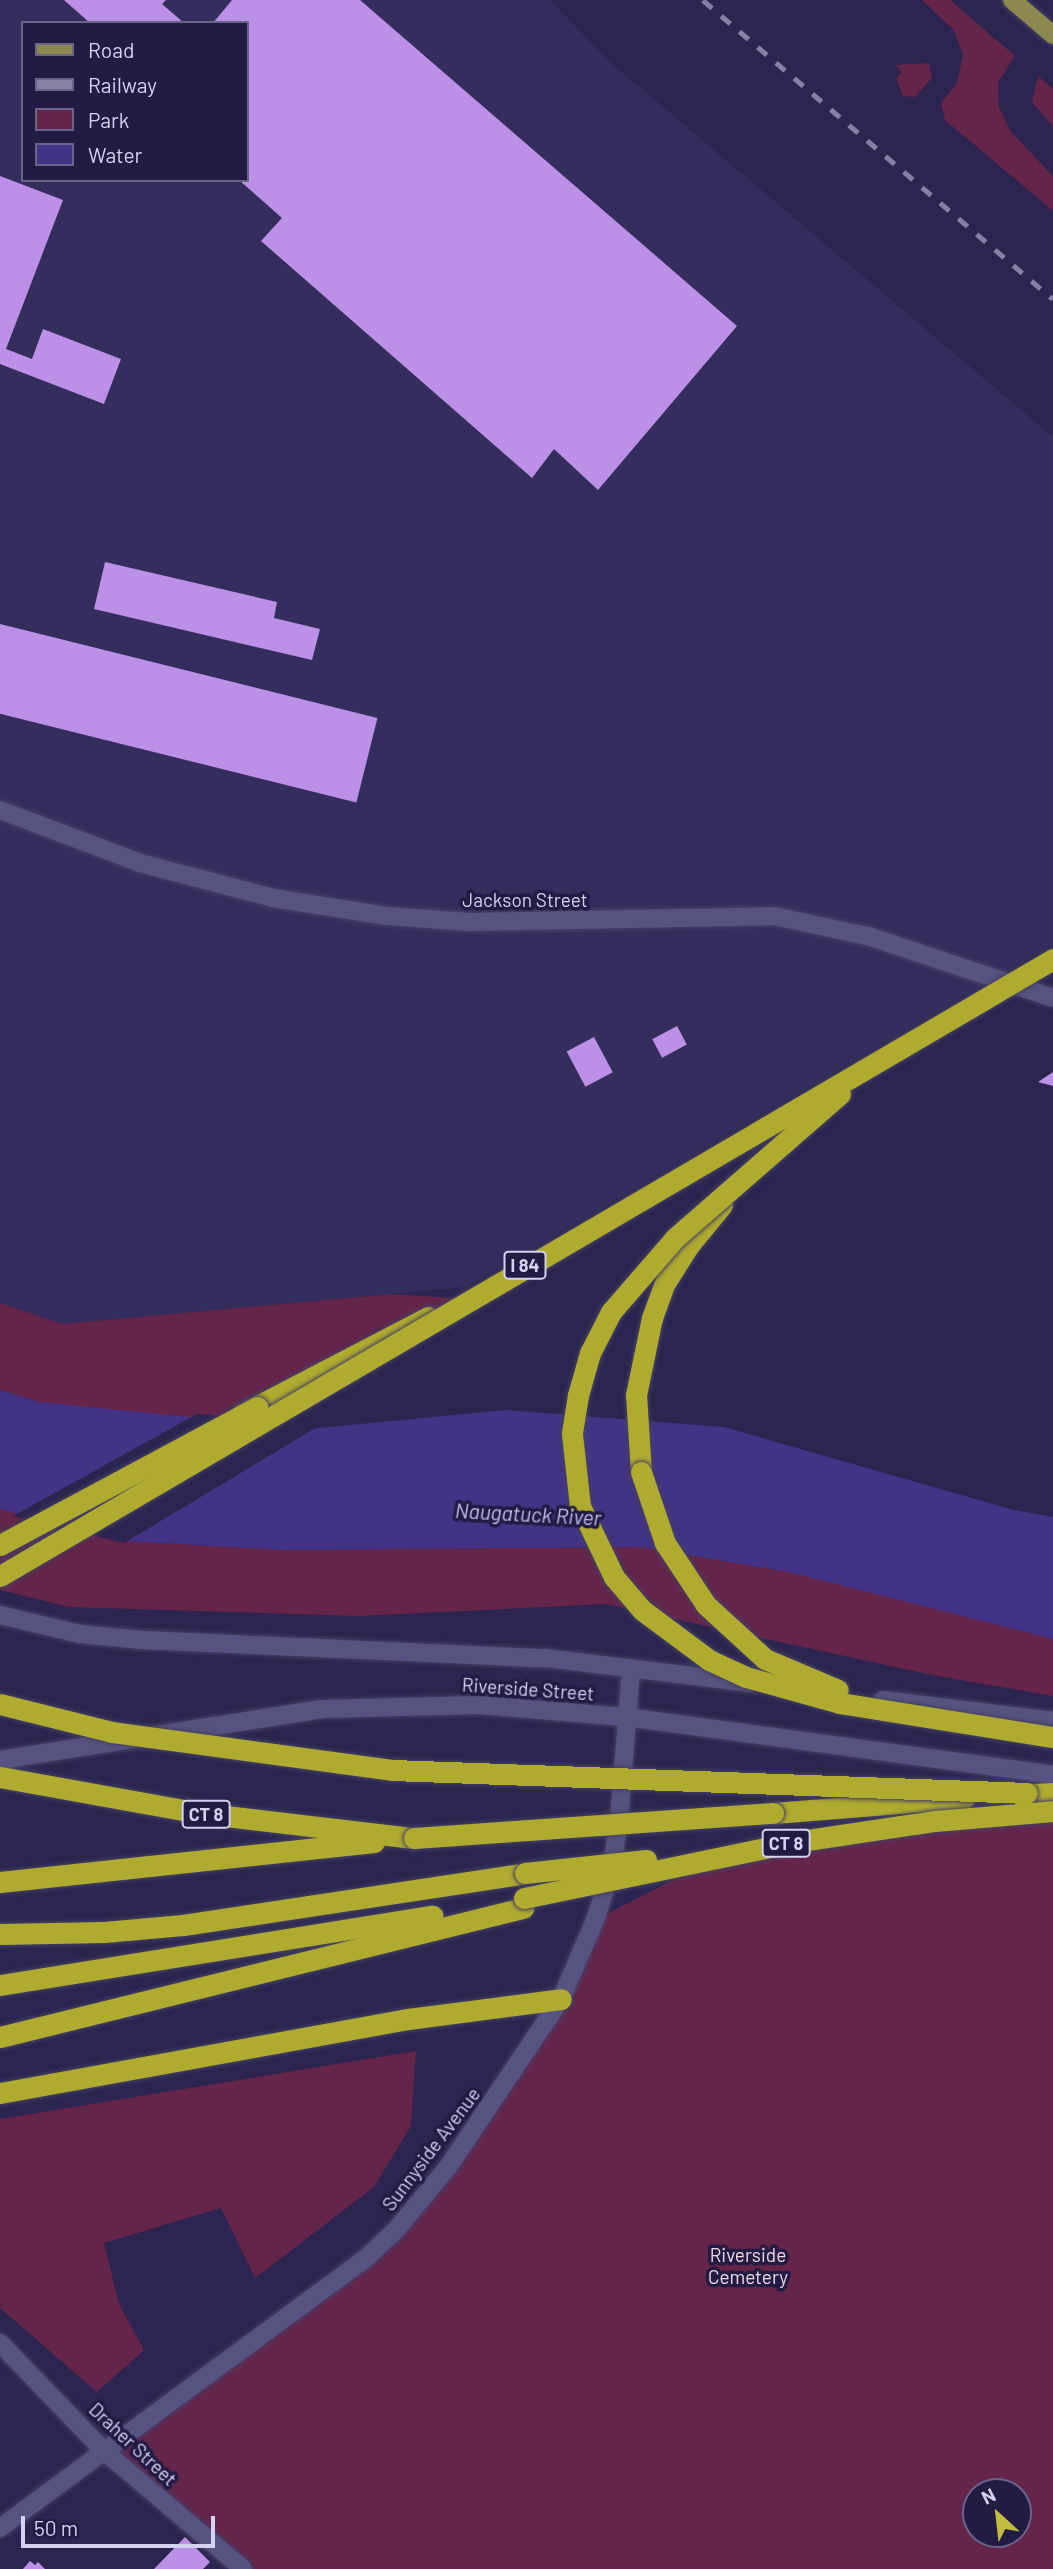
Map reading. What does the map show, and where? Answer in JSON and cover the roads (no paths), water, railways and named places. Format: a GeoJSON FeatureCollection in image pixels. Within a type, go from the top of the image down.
{"type":"FeatureCollection","features":[{"type":"Feature","properties":{"kind":"highway","name":"I 84"},"geometry":{"type":"LineString","coordinates":[[0,1576],[440,1315],[1053,960]]}},
{"type":"Feature","properties":{"kind":"highway"},"geometry":{"type":"LineString","coordinates":[[875,1064],[719,1208],[665,1283],[649,1329],[636,1395],[641,1472],[665,1543],[698,1595],[765,1659],[845,1693],[1053,1724]]}},
{"type":"Feature","properties":{"kind":"highway"},"geometry":{"type":"LineString","coordinates":[[875,1064],[675,1238],[611,1312],[590,1353],[578,1395],[572,1434],[580,1506],[594,1541],[628,1593],[674,1639],[709,1660],[746,1677],[840,1703],[1053,1737]]}},
{"type":"Feature","properties":{"kind":"highway","name":"I 84"},"geometry":{"type":"LineString","coordinates":[[0,1582],[397,1346],[440,1315]]}},
{"type":"Feature","properties":{"kind":"highway"},"geometry":{"type":"LineString","coordinates":[[0,1545],[383,1337],[440,1315]]}},
{"type":"Feature","properties":{"kind":"highway"},"geometry":{"type":"LineString","coordinates":[[0,1704],[112,1732],[392,1770],[1027,1793]]}},
{"type":"Feature","properties":{"kind":"highway","name":"CT 8"},"geometry":{"type":"LineString","coordinates":[[0,1777],[200,1813],[414,1838],[1053,1793]]}},
{"type":"Feature","properties":{"kind":"highway","name":"CT 8"},"geometry":{"type":"LineString","coordinates":[[0,1985],[523,1903],[770,1846],[935,1821],[1053,1811]]}},
{"type":"Feature","properties":{"kind":"highway"},"geometry":{"type":"LineString","coordinates":[[0,1882],[414,1838]]}},
{"type":"Feature","properties":{"kind":"highway"},"geometry":{"type":"LineString","coordinates":[[0,1934],[104,1932],[183,1924],[526,1873],[770,1846]]}},
{"type":"Feature","properties":{"kind":"highway"},"geometry":{"type":"LineString","coordinates":[[0,2037],[523,1903]]}},
{"type":"Feature","properties":{"kind":"highway"},"geometry":{"type":"LineString","coordinates":[[0,2093],[408,2019],[561,1999]]}},
{"type":"Feature","properties":{"kind":"main road"},"geometry":{"type":"LineString","coordinates":[[1012,0],[1053,35]]}},
{"type":"Feature","properties":{"kind":"street","name":"Jackson Street"},"geometry":{"type":"LineString","coordinates":[[0,810],[140,863],[273,898],[387,916],[470,922],[740,915],[795,919],[871,937],[1053,998]]}},
{"type":"Feature","properties":{"kind":"street","name":"Riverside Street"},"geometry":{"type":"LineString","coordinates":[[0,1615],[80,1634],[142,1640],[423,1650],[631,1668],[1053,1724]]}},
{"type":"Feature","properties":{"kind":"street","name":"Sunnyside Avenue"},"geometry":{"type":"LineString","coordinates":[[0,2528],[331,2286],[396,2230],[448,2167],[561,1999],[580,1960],[611,1871],[631,1668]]}},
{"type":"Feature","properties":{"kind":"street","name":"Riverside Street"},"geometry":{"type":"LineString","coordinates":[[0,1760],[322,1709],[479,1705],[626,1717],[1053,1775]]}},
{"type":"Feature","properties":{"kind":"street","name":"Draher Street"},"geometry":{"type":"LineString","coordinates":[[0,2343],[104,2451],[243,2569]]}},
{"type":"Feature","properties":{"kind":"water","name":"Naugatuck River"},"geometry":{"type":"Polygon","coordinates":[[[0,1390],[39,1402],[308,1429],[506,1410],[724,1427],[1014,1510],[1053,1517],[1053,1639],[789,1572],[641,1547],[284,1550],[128,1541],[0,1509],[0,1390]]]}},
{"type":"Feature","properties":{"kind":"railway"},"geometry":{"type":"LineString","coordinates":[[703,0],[1053,299]]}},
{"type":"Feature","properties":{"kind":"park label","name":"Riverside Cemetery"},"geometry":{"type":"Point","coordinates":[748,2266]}}]}
